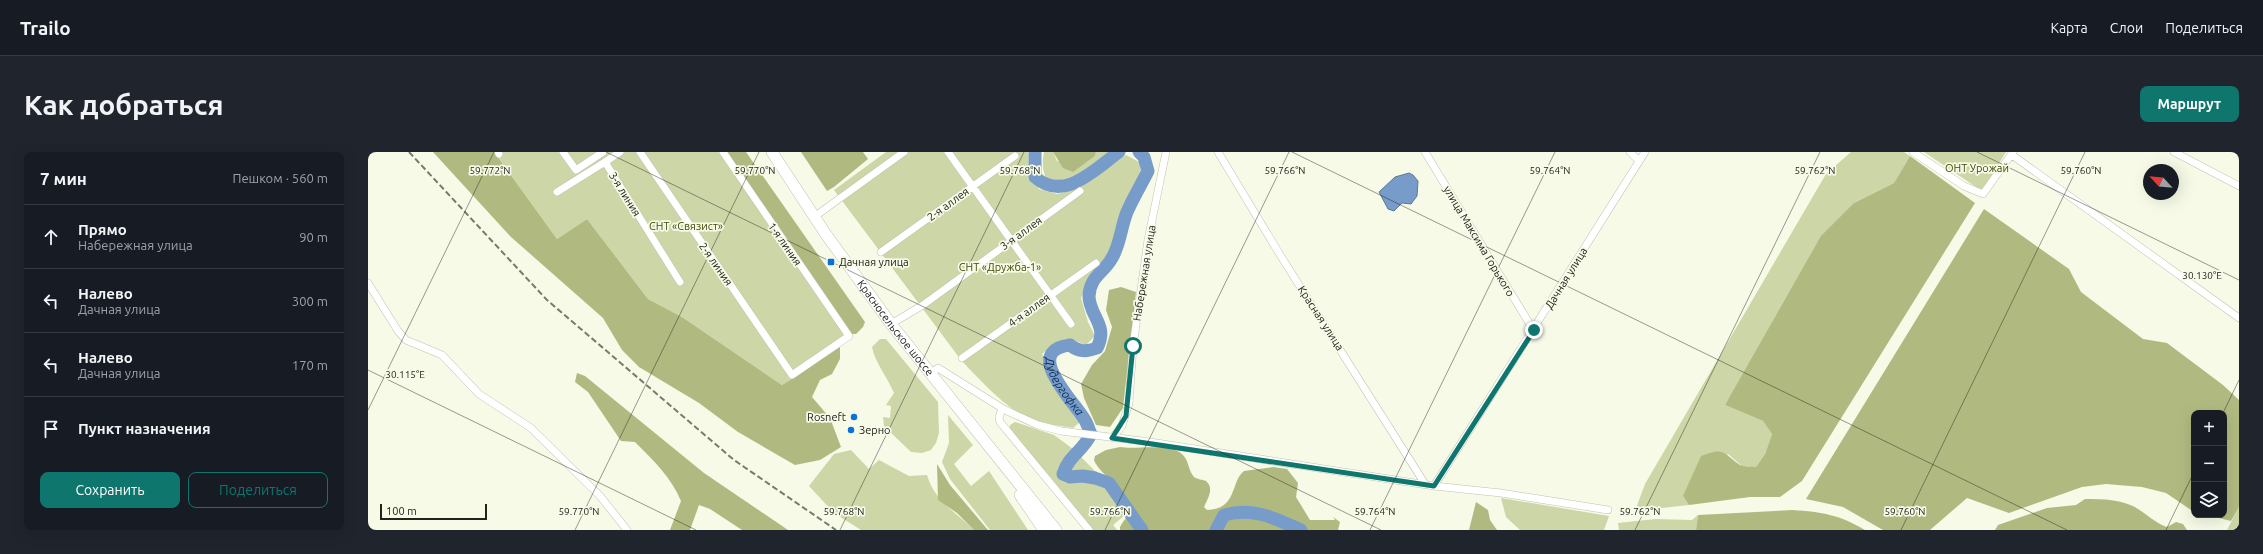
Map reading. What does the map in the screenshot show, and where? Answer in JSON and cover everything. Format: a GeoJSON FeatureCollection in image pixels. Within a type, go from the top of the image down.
{"type":"FeatureCollection","features":[{"type":"Feature","properties":{"kind":"highway","name":"Красносельское шоссе"},"geometry":{"type":"LineString","coordinates":[[772,152],[814,217],[891,324],[1056,530]]}},
{"type":"Feature","properties":{"kind":"highway","name":"Красносельское шоссе"},"geometry":{"type":"LineString","coordinates":[[999,458],[1027,506],[1044,530]]}},
{"type":"Feature","properties":{"kind":"street"},"geometry":{"type":"LineString","coordinates":[[564,152],[576,170],[603,152]]}},
{"type":"Feature","properties":{"kind":"street","name":"3-я линия"},"geometry":{"type":"LineString","coordinates":[[620,152],[605,162],[680,282]]}},
{"type":"Feature","properties":{"kind":"street","name":"2-я линия"},"geometry":{"type":"LineString","coordinates":[[640,152],[792,375],[849,336]]}},
{"type":"Feature","properties":{"kind":"street","name":"1-я линия"},"geometry":{"type":"LineString","coordinates":[[722,152],[849,336]]}},
{"type":"Feature","properties":{"kind":"street"},"geometry":{"type":"LineString","coordinates":[[814,217],[904,152]]}},
{"type":"Feature","properties":{"kind":"street"},"geometry":{"type":"LineString","coordinates":[[948,152],[1071,324]]}},
{"type":"Feature","properties":{"kind":"street","name":"Набережная улица"},"geometry":{"type":"LineString","coordinates":[[1112,438],[1122,426],[1129,402],[1133,346],[1148,240],[1166,152]]}},
{"type":"Feature","properties":{"kind":"street","name":"Красная улица"},"geometry":{"type":"LineString","coordinates":[[1218,152],[1282,258],[1425,484]]}},
{"type":"Feature","properties":{"kind":"street","name":"улица Максима Горького"},"geometry":{"type":"LineString","coordinates":[[1425,152],[1534,330]]}},
{"type":"Feature","properties":{"kind":"street"},"geometry":{"type":"LineString","coordinates":[[1630,152],[1639,161]]}},
{"type":"Feature","properties":{"kind":"street","name":"Дачная улица"},"geometry":{"type":"LineString","coordinates":[[1434,486],[1534,330],[1645,152]]}},
{"type":"Feature","properties":{"kind":"street"},"geometry":{"type":"LineString","coordinates":[[1913,152],[1964,186],[1983,194],[2013,153],[2239,318]]}},
{"type":"Feature","properties":{"kind":"street"},"geometry":{"type":"LineString","coordinates":[[2174,152],[2239,186]]}},
{"type":"Feature","properties":{"kind":"street","name":"2-я аллея"},"geometry":{"type":"LineString","coordinates":[[881,252],[1015,156]]}},
{"type":"Feature","properties":{"kind":"street"},"geometry":{"type":"LineString","coordinates":[[557,192],[605,162]]}},
{"type":"Feature","properties":{"kind":"street","name":"3-я аллея"},"geometry":{"type":"LineString","coordinates":[[891,324],[923,305],[1080,191]]}},
{"type":"Feature","properties":{"kind":"street","name":"4-я аллея"},"geometry":{"type":"LineString","coordinates":[[962,358],[1096,263]]}},
{"type":"Feature","properties":{"kind":"street"},"geometry":{"type":"LineString","coordinates":[[368,283],[398,332],[406,340],[442,355],[479,394],[531,428],[613,510],[627,530]]}},
{"type":"Feature","properties":{"kind":"street"},"geometry":{"type":"LineString","coordinates":[[930,374],[938,368],[1002,408],[1038,425],[1076,433],[1434,486],[1508,494],[1608,510]]}},
{"type":"Feature","properties":{"kind":"street"},"geometry":{"type":"LineString","coordinates":[[1002,408],[999,418],[1000,422],[1089,530]]}},
{"type":"Feature","properties":{"kind":"green space"},"geometry":{"type":"Polygon","coordinates":[[[433,152],[494,152],[557,239],[587,219],[648,299],[682,317],[782,385],[840,347],[840,359],[832,374],[820,380],[812,397],[830,418],[841,447],[820,460],[795,465],[738,432],[699,403],[639,367],[622,350],[603,318],[511,237],[433,152]]]}},
{"type":"Feature","properties":{"kind":"green space","name":"СНТ «Связист»"},"geometry":{"type":"Polygon","coordinates":[[[494,152],[724,152],[851,337],[782,385],[682,317],[648,299],[587,219],[557,239],[494,152]]]}},
{"type":"Feature","properties":{"kind":"green space"},"geometry":{"type":"Polygon","coordinates":[[[724,152],[746,152],[865,322],[863,327],[856,334],[849,334],[724,152]]]}},
{"type":"Feature","properties":{"kind":"green space"},"geometry":{"type":"Polygon","coordinates":[[[801,152],[863,152],[868,159],[827,191],[801,152]]]}},
{"type":"Feature","properties":{"kind":"green space","name":"СНТ «Дружба-1»"},"geometry":{"type":"Polygon","coordinates":[[[886,152],[1028,152],[1029,175],[1039,189],[1057,194],[1079,188],[1126,155],[1141,163],[1140,179],[1125,210],[1108,255],[1091,276],[1081,298],[1088,322],[1095,336],[1086,345],[1072,340],[1062,340],[1042,354],[1052,378],[1080,422],[1073,428],[1040,423],[1029,419],[1018,413],[987,387],[961,360],[834,190],[886,152]]]}},
{"type":"Feature","properties":{"kind":"green space"},"geometry":{"type":"Polygon","coordinates":[[[1044,152],[1053,152],[1057,161],[1082,165],[1095,156],[1096,152],[1109,152],[1089,171],[1077,179],[1060,183],[1049,183],[1043,168],[1044,152]]]}},
{"type":"Feature","properties":{"kind":"green space"},"geometry":{"type":"Polygon","coordinates":[[[1053,152],[1096,152],[1095,156],[1073,172],[1063,168],[1053,152]]]}},
{"type":"Feature","properties":{"kind":"green space"},"geometry":{"type":"Polygon","coordinates":[[[1851,152],[1904,152],[1910,156],[1894,183],[1854,203],[1725,405],[1763,421],[1772,434],[1765,454],[1756,467],[1742,466],[1728,454],[1683,496],[1689,505],[1635,511],[1645,484],[1826,174],[1851,152]]]}},
{"type":"Feature","properties":{"kind":"green space","name":"ОНТ Урожай"},"geometry":{"type":"Polygon","coordinates":[[[1924,152],[2006,152],[1982,191],[1924,152]]]}},
{"type":"Feature","properties":{"kind":"green space"},"geometry":{"type":"Polygon","coordinates":[[[1910,156],[1975,203],[1802,481],[1780,497],[1750,497],[1689,505],[1683,496],[1701,456],[1719,451],[1726,454],[1740,465],[1756,467],[1765,454],[1772,434],[1763,421],[1725,405],[1821,236],[1854,203],[1894,183],[1910,156]]]}},
{"type":"Feature","properties":{"kind":"green space"},"geometry":{"type":"Polygon","coordinates":[[[1984,209],[2069,269],[2081,292],[2143,339],[2167,343],[2223,385],[2239,400],[2239,507],[2231,521],[2219,518],[2227,518],[2227,410],[2191,410],[2191,510],[2166,493],[2142,487],[2106,484],[2082,487],[2009,513],[1967,498],[1930,530],[1883,530],[1843,507],[1806,499],[1984,209]]]}},
{"type":"Feature","properties":{"kind":"green space"},"geometry":{"type":"Polygon","coordinates":[[[1121,287],[1136,292],[1123,408],[1110,427],[1096,425],[1084,398],[1081,384],[1092,365],[1105,351],[1112,327],[1106,310],[1109,290],[1121,287]]]}},
{"type":"Feature","properties":{"kind":"green space"},"geometry":{"type":"Polygon","coordinates":[[[880,339],[886,339],[938,402],[939,433],[936,443],[931,450],[922,453],[911,452],[884,426],[883,417],[890,418],[891,406],[886,405],[894,393],[878,364],[872,347],[880,339]]]}},
{"type":"Feature","properties":{"kind":"green space"},"geometry":{"type":"Polygon","coordinates":[[[577,373],[585,376],[704,473],[788,530],[742,530],[710,509],[699,505],[690,530],[670,530],[681,501],[677,492],[661,469],[635,442],[621,441],[588,392],[575,382],[577,373]]]}},
{"type":"Feature","properties":{"kind":"green space"},"geometry":{"type":"Polygon","coordinates":[[[948,415],[973,445],[954,464],[971,486],[989,471],[1028,530],[990,530],[950,479],[942,462],[949,443],[948,415]]]}},
{"type":"Feature","properties":{"kind":"green space"},"geometry":{"type":"Polygon","coordinates":[[[1015,422],[1054,435],[1073,449],[1109,485],[1125,515],[1113,525],[1117,530],[1093,530],[1009,435],[1010,425],[1015,422]]]}},
{"type":"Feature","properties":{"kind":"green space"},"geometry":{"type":"Polygon","coordinates":[[[1120,447],[1153,447],[1170,449],[1183,455],[1194,477],[1206,481],[1209,484],[1210,494],[1204,507],[1207,510],[1224,505],[1229,500],[1240,476],[1244,471],[1273,467],[1287,469],[1298,483],[1296,497],[1310,520],[1335,520],[1333,517],[1340,522],[1338,530],[1120,530],[1120,527],[1131,508],[1130,503],[1121,491],[1102,472],[1094,460],[1095,456],[1106,450],[1120,447]]]}},
{"type":"Feature","properties":{"kind":"green space"},"geometry":{"type":"Polygon","coordinates":[[[851,450],[869,469],[879,460],[909,476],[927,475],[940,499],[974,530],[861,530],[834,513],[809,486],[834,454],[851,450]]]}},
{"type":"Feature","properties":{"kind":"green space"},"geometry":{"type":"Polygon","coordinates":[[[937,464],[950,485],[988,530],[974,530],[957,513],[938,500],[937,464]]]}},
{"type":"Feature","properties":{"kind":"green space"},"geometry":{"type":"Polygon","coordinates":[[[1501,498],[1609,516],[1604,530],[1520,530],[1506,517],[1501,498]]]}},
{"type":"Feature","properties":{"kind":"green space"},"geometry":{"type":"Polygon","coordinates":[[[2085,499],[2107,500],[2128,504],[2135,507],[2156,522],[2167,527],[2176,522],[2183,524],[2187,530],[1995,530],[1998,525],[2047,508],[2076,505],[2085,499]]]}},
{"type":"Feature","properties":{"kind":"green space"},"geometry":{"type":"Polygon","coordinates":[[[1476,502],[1488,510],[1490,520],[1497,530],[1469,530],[1476,502]]]}},
{"type":"Feature","properties":{"kind":"green space"},"geometry":{"type":"Polygon","coordinates":[[[2239,507],[2239,530],[2227,530],[2239,507]]]}},
{"type":"Feature","properties":{"kind":"green space"},"geometry":{"type":"Polygon","coordinates":[[[1793,510],[1830,515],[1865,530],[1696,530],[1698,515],[1793,510]]]}},
{"type":"Feature","properties":{"kind":"green space"},"geometry":{"type":"Polygon","coordinates":[[[1698,515],[1696,530],[1619,530],[1618,523],[1656,519],[1692,520],[1698,515]]]}},
{"type":"Feature","properties":{"kind":"water"},"geometry":{"type":"Polygon","coordinates":[[[1409,173],[1418,181],[1417,196],[1411,204],[1402,203],[1394,211],[1388,209],[1379,192],[1395,177],[1409,173]]]}},
{"type":"Feature","properties":{"kind":"waterway","name":"Дудергофка"},"geometry":{"type":"LineString","coordinates":[[1035,152],[1035,177],[1046,184],[1057,186],[1068,185],[1079,181],[1119,152]]}},
{"type":"Feature","properties":{"kind":"waterway","name":"Дудергофка"},"geometry":{"type":"LineString","coordinates":[[1139,152],[1144,157],[1148,171],[1127,212],[1115,253],[1109,263],[1095,279],[1090,289],[1090,303],[1098,321],[1101,333],[1097,348],[1083,351],[1070,345],[1056,349],[1050,357],[1051,367],[1056,379],[1081,414],[1091,434],[1084,445],[1072,457],[1063,474],[1070,477],[1083,476],[1095,478],[1109,483],[1142,530]]}},
{"type":"Feature","properties":{"kind":"waterway","name":"Дудергофка"},"geometry":{"type":"LineString","coordinates":[[1216,530],[1224,515],[1245,512],[1264,515],[1282,521],[1301,530]]}},
{"type":"Feature","properties":{"kind":"railway"},"geometry":{"type":"LineString","coordinates":[[409,152],[547,300],[734,460],[836,530]]}},
{"type":"Feature","properties":{"kind":"place","name":"Дачная улица"},"geometry":{"type":"Point","coordinates":[831,262]}},
{"type":"Feature","properties":{"kind":"place","name":"Rosneft"},"geometry":{"type":"Point","coordinates":[854,417]}},
{"type":"Feature","properties":{"kind":"place","name":"Зерно"},"geometry":{"type":"Point","coordinates":[851,430]}},
{"type":"Feature","properties":{"kind":"route"},"geometry":{"type":"LineString","coordinates":[[1133,346],[1129,402],[1126,416],[1122,426],[1112,438],[1150,442],[1434,486],[1534,330]]}}]}
